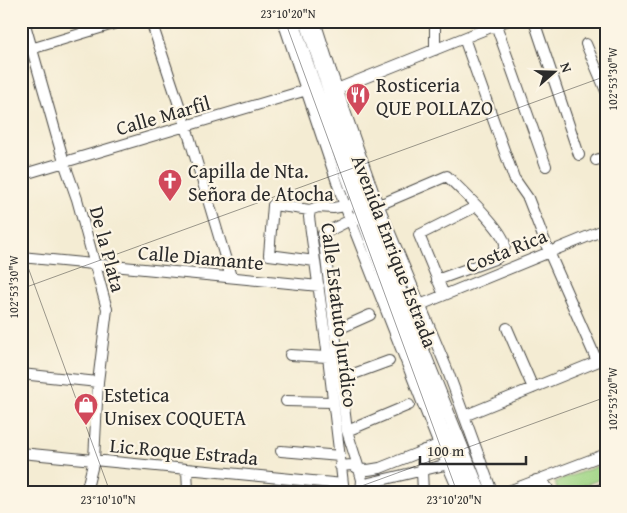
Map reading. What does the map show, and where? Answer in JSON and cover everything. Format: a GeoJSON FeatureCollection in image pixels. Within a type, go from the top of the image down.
{"type":"FeatureCollection","features":[{"type":"Feature","properties":{"kind":"main road","name":"Avenida Enrique Estrada"},"geometry":{"type":"LineString","coordinates":[[293,21],[310,89],[334,157],[363,207]]}},
{"type":"Feature","properties":{"kind":"main road","name":"Avenida Enrique Estrada"},"geometry":{"type":"LineString","coordinates":[[306,21],[333,91],[363,207],[468,492]]}},
{"type":"Feature","properties":{"kind":"main road","name":"Avenida Enrique Estrada"},"geometry":{"type":"LineString","coordinates":[[456,462],[480,492]]}},
{"type":"Feature","properties":{"kind":"street","name":"De la Plata"},"geometry":{"type":"LineString","coordinates":[[24,21],[64,162],[77,199],[107,309],[98,382],[94,460],[86,492]]}},
{"type":"Feature","properties":{"kind":"street"},"geometry":{"type":"LineString","coordinates":[[21,52],[123,21]]}},
{"type":"Feature","properties":{"kind":"street"},"geometry":{"type":"LineString","coordinates":[[151,21],[186,126],[231,277]]}},
{"type":"Feature","properties":{"kind":"street"},"geometry":{"type":"LineString","coordinates":[[284,21],[310,89]]}},
{"type":"Feature","properties":{"kind":"street"},"geometry":{"type":"LineString","coordinates":[[316,21],[333,91],[506,21]]}},
{"type":"Feature","properties":{"kind":"street"},"geometry":{"type":"LineString","coordinates":[[435,21],[435,50]]}},
{"type":"Feature","properties":{"kind":"street"},"geometry":{"type":"LineString","coordinates":[[534,21],[579,155]]}},
{"type":"Feature","properties":{"kind":"street"},"geometry":{"type":"LineString","coordinates":[[496,25],[546,166]]}},
{"type":"Feature","properties":{"kind":"street"},"geometry":{"type":"LineString","coordinates":[[464,38],[514,178],[528,198],[549,252],[601,360],[464,416]]}},
{"type":"Feature","properties":{"kind":"street"},"geometry":{"type":"LineString","coordinates":[[586,44],[606,91]]}},
{"type":"Feature","properties":{"kind":"street","name":"Calle Marfil"},"geometry":{"type":"LineString","coordinates":[[21,175],[310,89]]}},
{"type":"Feature","properties":{"kind":"street"},"geometry":{"type":"LineString","coordinates":[[437,280],[497,258],[504,251],[505,244],[503,236],[447,176],[363,207],[420,304],[447,369],[492,492]]}},
{"type":"Feature","properties":{"kind":"street"},"geometry":{"type":"LineString","coordinates":[[310,210],[274,205],[269,255],[315,260]]}},
{"type":"Feature","properties":{"kind":"street"},"geometry":{"type":"LineString","coordinates":[[444,295],[419,234],[477,206]]}},
{"type":"Feature","properties":{"kind":"street","name":"Calle Estatuto Jurídico"},"geometry":{"type":"LineString","coordinates":[[361,491],[360,469],[347,431],[334,331],[317,234],[309,217],[310,210],[318,207],[363,207]]}},
{"type":"Feature","properties":{"kind":"street","name":"Calle Estatuto Jurídico"},"geometry":{"type":"LineString","coordinates":[[317,234],[363,207]]}},
{"type":"Feature","properties":{"kind":"street"},"geometry":{"type":"LineString","coordinates":[[603,230],[606,243]]}},
{"type":"Feature","properties":{"kind":"street","name":"Costa Rica"},"geometry":{"type":"LineString","coordinates":[[420,304],[603,230]]}},
{"type":"Feature","properties":{"kind":"street","name":"Calle Estatuto Jurídico"},"geometry":{"type":"LineString","coordinates":[[317,234],[315,260],[343,488]]}},
{"type":"Feature","properties":{"kind":"street","name":"Calle Diamante"},"geometry":{"type":"LineString","coordinates":[[21,257],[318,286]]}},
{"type":"Feature","properties":{"kind":"street"},"geometry":{"type":"LineString","coordinates":[[334,331],[370,316]]}},
{"type":"Feature","properties":{"kind":"street"},"geometry":{"type":"LineString","coordinates":[[507,328],[533,388]]}},
{"type":"Feature","properties":{"kind":"street"},"geometry":{"type":"LineString","coordinates":[[290,355],[328,357]]}},
{"type":"Feature","properties":{"kind":"street"},"geometry":{"type":"LineString","coordinates":[[340,378],[389,361]]}},
{"type":"Feature","properties":{"kind":"street"},"geometry":{"type":"LineString","coordinates":[[21,374],[98,382]]}},
{"type":"Feature","properties":{"kind":"street"},"geometry":{"type":"LineString","coordinates":[[286,401],[332,402]]}},
{"type":"Feature","properties":{"kind":"street"},"geometry":{"type":"LineString","coordinates":[[347,431],[409,405]]}},
{"type":"Feature","properties":{"kind":"street"},"geometry":{"type":"LineString","coordinates":[[281,451],[340,461],[368,470],[380,468],[448,441]]}},
{"type":"Feature","properties":{"kind":"street"},"geometry":{"type":"LineString","coordinates":[[423,492],[424,450]]}},
{"type":"Feature","properties":{"kind":"street","name":"Lic.Roque Estrada"},"geometry":{"type":"LineString","coordinates":[[21,453],[187,469],[343,488]]}},
{"type":"Feature","properties":{"kind":"street"},"geometry":{"type":"LineString","coordinates":[[506,492],[606,454]]}},
{"type":"Feature","properties":{"kind":"street"},"geometry":{"type":"LineString","coordinates":[[361,491],[369,483],[456,462],[459,492]]}},
{"type":"Feature","properties":{"kind":"street"},"geometry":{"type":"LineString","coordinates":[[187,469],[188,492]]}},
{"type":"Feature","properties":{"kind":"street"},"geometry":{"type":"LineString","coordinates":[[536,480],[544,482],[550,492]]}},
{"type":"Feature","properties":{"kind":"street"},"geometry":{"type":"LineString","coordinates":[[594,492],[606,487]]}},
{"type":"Feature","properties":{"kind":"green space"},"geometry":{"type":"Polygon","coordinates":[[[606,463],[606,477],[567,492],[558,492],[555,482],[606,463]]]}},
{"type":"Feature","properties":{"kind":"place","name":"Rosticeria QUE POLLAZO"},"geometry":{"type":"Point","coordinates":[358,116]}},
{"type":"Feature","properties":{"kind":"place","name":"Capilla de Nta. Señora de Atocha"},"geometry":{"type":"Point","coordinates":[170,202]}},
{"type":"Feature","properties":{"kind":"place","name":"Estetica Unisex COQUETA"},"geometry":{"type":"Point","coordinates":[86,426]}}]}
